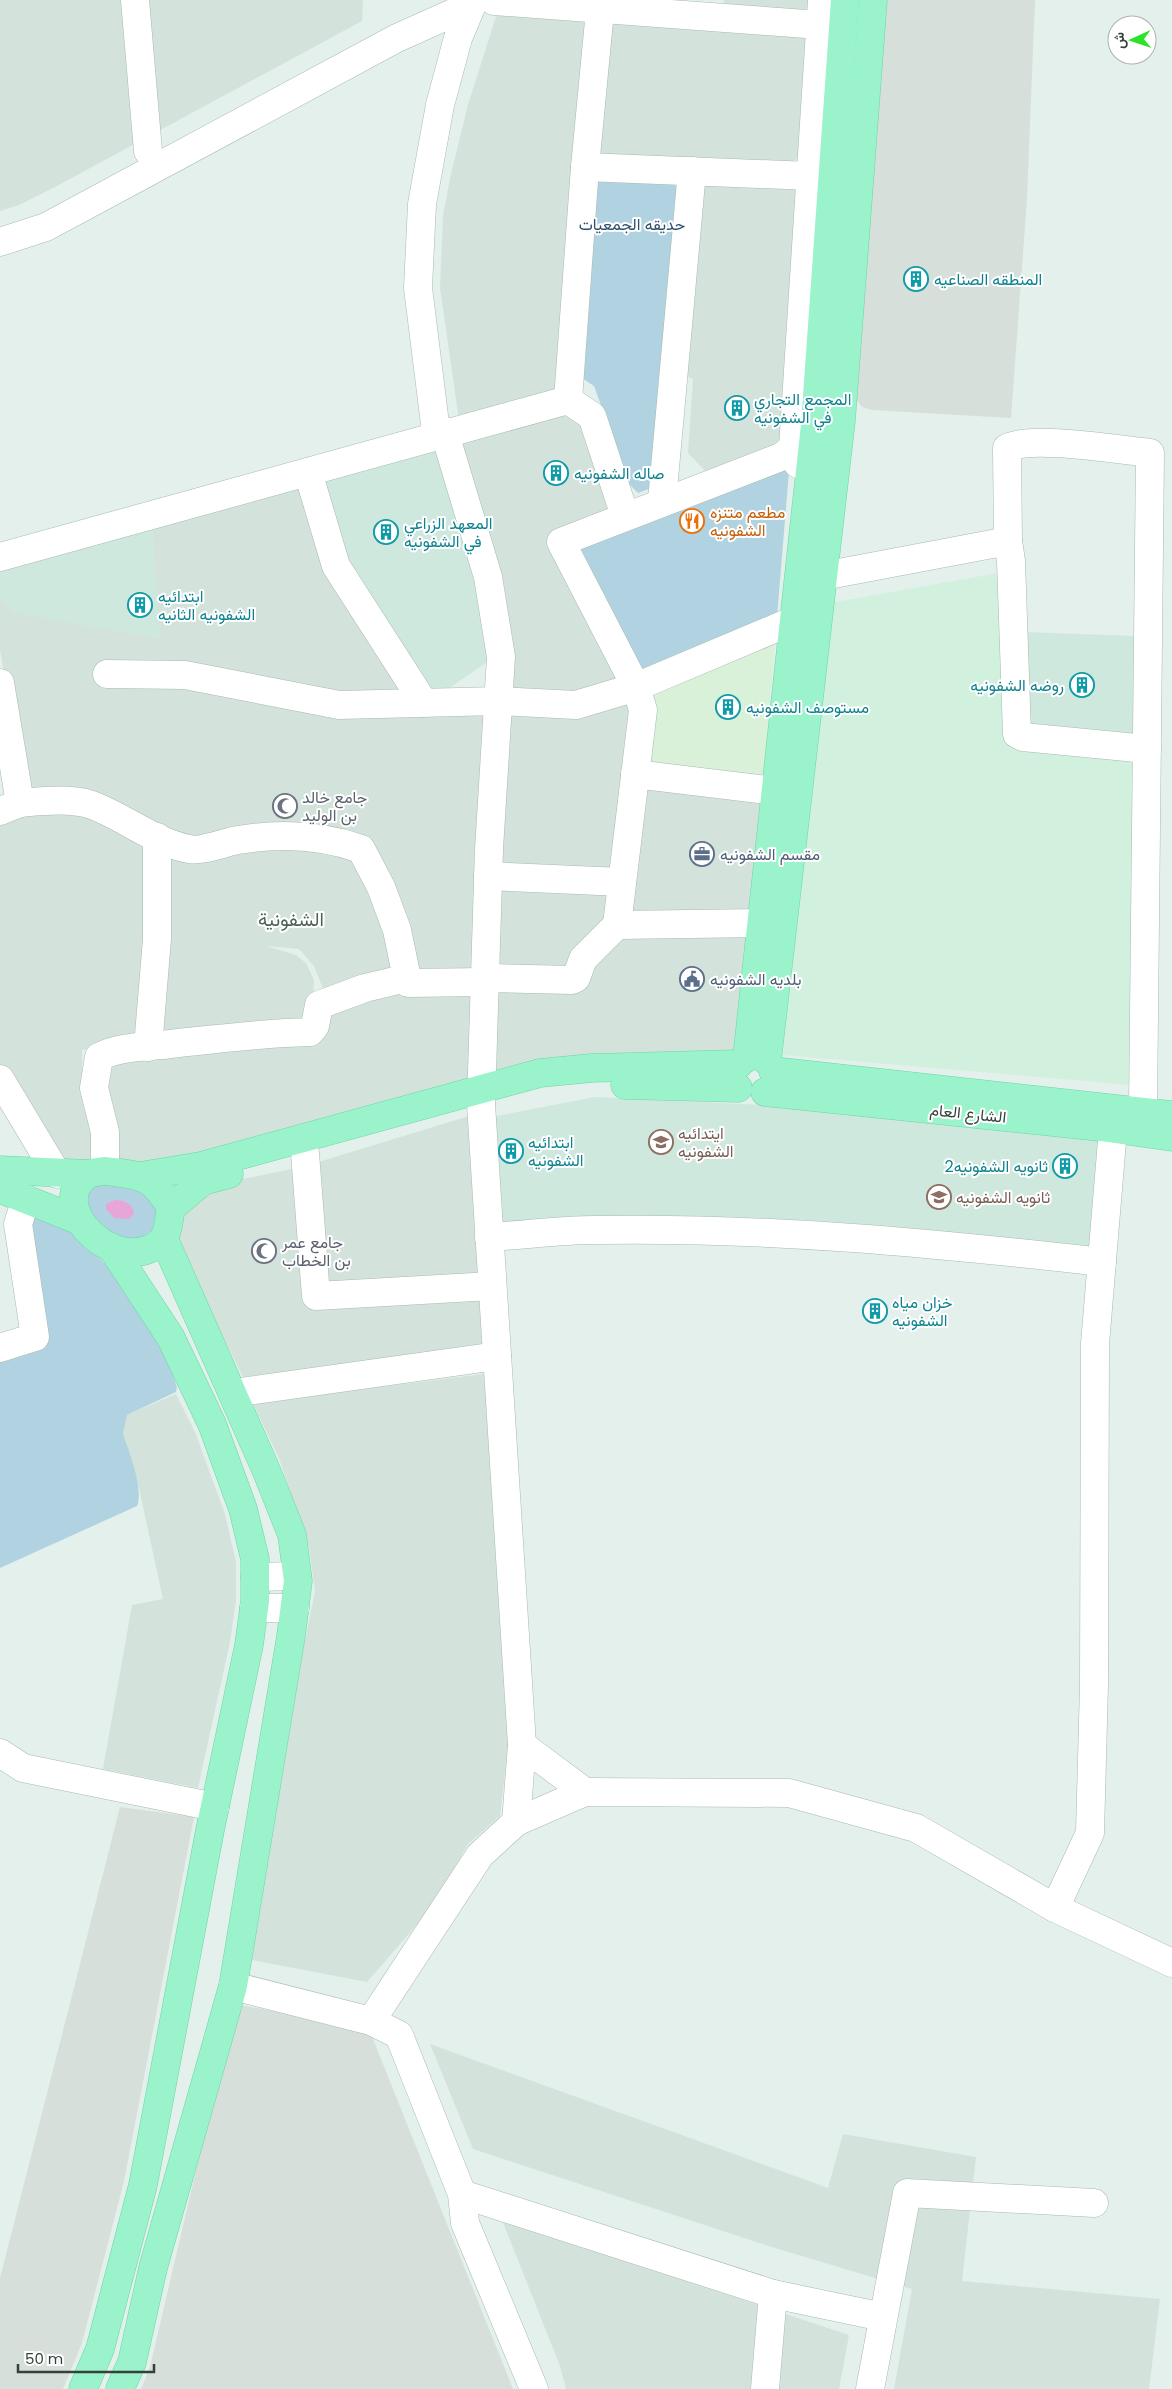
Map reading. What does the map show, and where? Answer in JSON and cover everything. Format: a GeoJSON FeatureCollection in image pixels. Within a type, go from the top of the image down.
{"type":"FeatureCollection","features":[{"type":"Feature","properties":{"kind":"main road"},"geometry":{"type":"LineString","coordinates":[[755,1072],[762,923],[816,415],[845,0]]}},
{"type":"Feature","properties":{"kind":"main road"},"geometry":{"type":"LineString","coordinates":[[755,1072],[823,576],[841,421],[872,0]]}},
{"type":"Feature","properties":{"kind":"main road"},"geometry":{"type":"LineString","coordinates":[[0,1170],[140,1176],[200,1166],[481,1097],[548,1087],[600,1085],[755,1072]]}},
{"type":"Feature","properties":{"kind":"main road","name":"الشارع العام"},"geometry":{"type":"LineString","coordinates":[[755,1072],[1142,1110],[1172,1115]]}},
{"type":"Feature","properties":{"kind":"main road","name":"الشارع العام"},"geometry":{"type":"LineString","coordinates":[[755,1072],[1172,1137]]}},
{"type":"Feature","properties":{"kind":"main road"},"geometry":{"type":"LineString","coordinates":[[120,2389],[132,2362],[153,2268],[234,1986],[294,1608],[297,1576],[292,1535],[164,1239],[171,1208],[202,1181],[305,1153],[481,1097]]}},
{"type":"Feature","properties":{"kind":"main road"},"geometry":{"type":"LineString","coordinates":[[83,2389],[100,2349],[143,2185],[215,1806],[249,1645],[254,1608],[255,1577],[255,1559],[243,1508],[212,1424],[171,1338],[114,1251],[87,1232],[78,1220],[75,1207],[77,1185],[97,1173]]}},
{"type":"Feature","properties":{"kind":"main road"},"geometry":{"type":"LineString","coordinates":[[140,1176],[159,1187],[171,1208]]}},
{"type":"Feature","properties":{"kind":"main road"},"geometry":{"type":"LineString","coordinates":[[0,1189],[78,1220]]}},
{"type":"Feature","properties":{"kind":"main road"},"geometry":{"type":"LineString","coordinates":[[114,1251],[142,1252],[164,1239]]}},
{"type":"Feature","properties":{"kind":"street"},"geometry":{"type":"LineString","coordinates":[[136,0],[148,152]]}},
{"type":"Feature","properties":{"kind":"street"},"geometry":{"type":"LineString","coordinates":[[0,242],[46,227],[396,38],[483,2]]}},
{"type":"Feature","properties":{"kind":"street"},"geometry":{"type":"LineString","coordinates":[[483,2],[458,38],[440,105],[428,163],[419,249],[418,288],[435,424],[445,434],[488,576],[501,657],[488,876],[481,1097],[522,1745],[516,1822]]}},
{"type":"Feature","properties":{"kind":"street"},"geometry":{"type":"LineString","coordinates":[[0,225],[25,217],[61,199],[392,23],[483,2],[821,12],[793,448],[808,498]]}},
{"type":"Feature","properties":{"kind":"street"},"geometry":{"type":"LineString","coordinates":[[568,400],[585,167],[601,4]]}},
{"type":"Feature","properties":{"kind":"street"},"geometry":{"type":"LineString","coordinates":[[585,167],[810,176]]}},
{"type":"Feature","properties":{"kind":"street"},"geometry":{"type":"LineString","coordinates":[[662,501],[692,171]]}},
{"type":"Feature","properties":{"kind":"street"},"geometry":{"type":"LineString","coordinates":[[0,557],[568,400],[592,416],[625,516]]}},
{"type":"Feature","properties":{"kind":"street"},"geometry":{"type":"LineString","coordinates":[[1142,1110],[1147,749],[1161,453],[1061,444],[1016,444],[1007,448],[1008,541],[1011,561],[1017,734],[1023,737],[1147,749]]}},
{"type":"Feature","properties":{"kind":"street"},"geometry":{"type":"LineString","coordinates":[[0,683],[10,807],[56,800],[91,805],[158,837],[191,850],[265,836],[299,836],[340,842],[362,849],[381,887],[397,930],[408,983],[485,980],[572,980],[576,978],[583,959],[617,925],[643,710],[636,687],[561,542],[662,501],[781,457],[793,448]]}},
{"type":"Feature","properties":{"kind":"street"},"geometry":{"type":"LineString","coordinates":[[308,472],[336,566],[424,703]]}},
{"type":"Feature","properties":{"kind":"street"},"geometry":{"type":"LineString","coordinates":[[823,576],[1008,541]]}},
{"type":"Feature","properties":{"kind":"street"},"geometry":{"type":"LineString","coordinates":[[107,674],[185,675],[339,705],[498,701],[576,705],[636,687],[795,620]]}},
{"type":"Feature","properties":{"kind":"street"},"geometry":{"type":"LineString","coordinates":[[635,774],[776,790]]}},
{"type":"Feature","properties":{"kind":"street"},"geometry":{"type":"LineString","coordinates":[[148,1047],[157,939],[158,837]]}},
{"type":"Feature","properties":{"kind":"street"},"geometry":{"type":"LineString","coordinates":[[488,876],[622,882]]}},
{"type":"Feature","properties":{"kind":"street"},"geometry":{"type":"LineString","coordinates":[[617,925],[762,923]]}},
{"type":"Feature","properties":{"kind":"street"},"geometry":{"type":"LineString","coordinates":[[97,1173],[104,1132],[94,1088],[99,1057],[109,1051],[269,1033],[310,1032],[316,1026],[319,1005],[356,991],[407,978]]}},
{"type":"Feature","properties":{"kind":"street"},"geometry":{"type":"LineString","coordinates":[[0,1079],[46,1172]]}},
{"type":"Feature","properties":{"kind":"street"},"geometry":{"type":"LineString","coordinates":[[0,1114],[46,1172]]}},
{"type":"Feature","properties":{"kind":"street"},"geometry":{"type":"LineString","coordinates":[[1055,1908],[1090,1833],[1094,1685],[1095,1344],[1113,1129]]}},
{"type":"Feature","properties":{"kind":"street"},"geometry":{"type":"LineString","coordinates":[[305,1153],[316,1296],[492,1286]]}},
{"type":"Feature","properties":{"kind":"street"},"geometry":{"type":"LineString","coordinates":[[0,1348],[35,1337],[18,1224],[26,1199]]}},
{"type":"Feature","properties":{"kind":"street"},"geometry":{"type":"LineString","coordinates":[[489,1237],[594,1230],[750,1232],[920,1242],[1102,1262]]}},
{"type":"Feature","properties":{"kind":"street"},"geometry":{"type":"LineString","coordinates":[[232,1393],[497,1356]]}},
{"type":"Feature","properties":{"kind":"street"},"geometry":{"type":"LineString","coordinates":[[255,1577],[297,1576]]}},
{"type":"Feature","properties":{"kind":"street"},"geometry":{"type":"LineString","coordinates":[[254,1608],[294,1608]]}},
{"type":"Feature","properties":{"kind":"street"},"geometry":{"type":"LineString","coordinates":[[522,1745],[585,1792]]}},
{"type":"Feature","properties":{"kind":"street"},"geometry":{"type":"LineString","coordinates":[[0,1753],[23,1768],[215,1806]]}},
{"type":"Feature","properties":{"kind":"street"},"geometry":{"type":"LineString","coordinates":[[371,2021],[480,1854],[516,1822],[585,1792],[789,1793],[916,1828],[1055,1908],[1172,1963]]}},
{"type":"Feature","properties":{"kind":"street"},"geometry":{"type":"LineString","coordinates":[[234,1986],[371,2021],[399,2035],[462,2194],[465,2223],[534,2389]]}},
{"type":"Feature","properties":{"kind":"street"},"geometry":{"type":"LineString","coordinates":[[870,2389],[907,2193],[1094,2203]]}},
{"type":"Feature","properties":{"kind":"street"},"geometry":{"type":"LineString","coordinates":[[462,2194],[773,2294],[883,2317]]}},
{"type":"Feature","properties":{"kind":"street"},"geometry":{"type":"LineString","coordinates":[[765,2389],[773,2294]]}},
{"type":"Feature","properties":{"kind":"shaded area"},"geometry":{"type":"Polygon","coordinates":[[[0,0],[363,0],[362,21],[55,187],[19,205],[0,211],[0,0]]]}},
{"type":"Feature","properties":{"kind":"shaded area"},"geometry":{"type":"Polygon","coordinates":[[[723,0],[811,0],[810,6],[800,12],[727,5],[723,0]]]}},
{"type":"Feature","properties":{"kind":"shaded area"},"geometry":{"type":"Polygon","coordinates":[[[885,0],[1035,0],[1027,198],[1011,418],[872,410],[862,407],[855,398],[885,0]]]}},
{"type":"Feature","properties":{"kind":"shaded area"},"geometry":{"type":"Polygon","coordinates":[[[498,10],[586,12],[555,388],[552,392],[459,420],[440,288],[443,215],[468,105],[498,10]]]}},
{"type":"Feature","properties":{"kind":"shaded area"},"geometry":{"type":"Polygon","coordinates":[[[606,21],[810,33],[802,148],[797,159],[787,164],[596,154],[606,21]]]}},
{"type":"Feature","properties":{"kind":"shaded area"},"geometry":{"type":"Polygon","coordinates":[[[697,185],[799,186],[783,440],[779,444],[707,473],[688,453],[693,379],[683,374],[697,185]]]}},
{"type":"Feature","properties":{"kind":"shaded area"},"geometry":{"type":"Polygon","coordinates":[[[561,411],[585,421],[615,510],[628,685],[576,701],[508,694],[455,442],[561,411]]]}},
{"type":"Feature","properties":{"kind":"shaded area"},"geometry":{"type":"Polygon","coordinates":[[[444,446],[493,658],[439,695],[432,695],[346,568],[323,477],[444,446]]]}},
{"type":"Feature","properties":{"kind":"shaded area"},"geometry":{"type":"Polygon","coordinates":[[[306,480],[332,570],[414,698],[340,700],[185,670],[103,669],[103,677],[184,677],[279,697],[332,712],[377,708],[493,706],[479,976],[413,977],[391,893],[364,844],[345,838],[302,831],[264,830],[190,845],[90,800],[49,794],[25,796],[0,650],[0,562],[306,480]]]}},
{"type":"Feature","properties":{"kind":"shaded area"},"geometry":{"type":"Polygon","coordinates":[[[153,527],[160,639],[13,612],[0,598],[0,568],[153,527]]]}},
{"type":"Feature","properties":{"kind":"shaded area"},"geometry":{"type":"Polygon","coordinates":[[[1004,572],[1010,747],[1139,758],[1131,1085],[783,1055],[830,603],[1004,572]]]}},
{"type":"Feature","properties":{"kind":"shaded area","name":"روضه الشفونيه"},"geometry":{"type":"Polygon","coordinates":[[[1024,632],[1135,636],[1142,739],[1023,728],[1024,632]]]}},
{"type":"Feature","properties":{"kind":"shaded area"},"geometry":{"type":"Polygon","coordinates":[[[775,640],[763,781],[646,769],[652,696],[775,640]]]}},
{"type":"Feature","properties":{"kind":"shaded area"},"geometry":{"type":"Polygon","coordinates":[[[631,696],[620,879],[498,871],[506,708],[631,696]]]}},
{"type":"Feature","properties":{"kind":"shaded area"},"geometry":{"type":"Polygon","coordinates":[[[645,784],[762,794],[752,917],[628,913],[645,784]]]}},
{"type":"Feature","properties":{"kind":"shaded area"},"geometry":{"type":"Polygon","coordinates":[[[57,805],[151,839],[143,1038],[82,1050],[83,1106],[96,1134],[94,1159],[83,1164],[57,1158],[0,1072],[0,816],[57,805]]]}},
{"type":"Feature","properties":{"kind":"shaded area"},"geometry":{"type":"Polygon","coordinates":[[[159,840],[234,843],[356,852],[401,975],[326,996],[314,966],[299,949],[267,946],[296,955],[306,963],[314,980],[313,1027],[152,1037],[159,840]]]}},
{"type":"Feature","properties":{"kind":"shaded area"},"geometry":{"type":"Polygon","coordinates":[[[496,880],[620,883],[615,927],[751,929],[738,1044],[732,1051],[490,1078],[496,880]]]}},
{"type":"Feature","properties":{"kind":"shaded area"},"geometry":{"type":"Polygon","coordinates":[[[483,984],[479,1084],[196,1159],[109,1165],[103,1060],[288,1035],[329,1002],[483,984]]]}},
{"type":"Feature","properties":{"kind":"shaded area"},"geometry":{"type":"Polygon","coordinates":[[[595,1097],[846,1109],[1106,1134],[1096,1250],[489,1229],[481,1119],[595,1097]]]}},
{"type":"Feature","properties":{"kind":"shaded area"},"geometry":{"type":"Polygon","coordinates":[[[469,1116],[481,1278],[320,1290],[312,1164],[469,1116]]]}},
{"type":"Feature","properties":{"kind":"shaded area"},"geometry":{"type":"Polygon","coordinates":[[[301,1167],[313,1298],[481,1291],[482,1347],[243,1377],[179,1250],[179,1233],[186,1210],[219,1184],[301,1167]]]}},
{"type":"Feature","properties":{"kind":"shaded area"},"geometry":{"type":"Polygon","coordinates":[[[115,1200],[130,1205],[134,1214],[129,1219],[114,1218],[106,1209],[106,1204],[115,1200]]]}},
{"type":"Feature","properties":{"kind":"shaded area"},"geometry":{"type":"Polygon","coordinates":[[[484,1374],[509,1737],[500,1816],[468,1844],[434,1905],[367,1982],[241,1958],[315,1591],[309,1548],[280,1461],[253,1403],[484,1374]]]}},
{"type":"Feature","properties":{"kind":"shaded area"},"geometry":{"type":"Polygon","coordinates":[[[176,1394],[195,1432],[225,1514],[236,1562],[236,1600],[230,1642],[198,1788],[103,1769],[132,1605],[163,1599],[139,1488],[123,1433],[123,1425],[127,1415],[176,1394]]]}},
{"type":"Feature","properties":{"kind":"shaded area"},"geometry":{"type":"Polygon","coordinates":[[[120,1807],[194,1817],[124,2181],[82,2343],[63,2389],[0,2389],[0,2278],[120,1807]]]}},
{"type":"Feature","properties":{"kind":"shaded area"},"geometry":{"type":"Polygon","coordinates":[[[235,2004],[369,2029],[513,2389],[141,2389],[150,2367],[235,2004]]]}},
{"type":"Feature","properties":{"kind":"shaded area"},"geometry":{"type":"Polygon","coordinates":[[[430,2044],[828,2188],[843,2134],[976,2157],[962,2281],[1160,2299],[1149,2389],[894,2389],[912,2289],[775,2248],[473,2149],[430,2044]]]}},
{"type":"Feature","properties":{"kind":"shaded area"},"geometry":{"type":"Polygon","coordinates":[[[502,2220],[849,2335],[839,2389],[566,2389],[560,2366],[502,2220]]]}},
{"type":"Feature","properties":{"kind":"green space","name":"حديقه الجمعيات"},"geometry":{"type":"Polygon","coordinates":[[[595,178],[674,183],[678,190],[654,487],[638,493],[630,485],[594,386],[579,376],[595,178]]]}},
{"type":"Feature","properties":{"kind":"green space"},"geometry":{"type":"Polygon","coordinates":[[[790,459],[777,617],[637,674],[569,546],[790,459]]]}},
{"type":"Feature","properties":{"kind":"green space"},"geometry":{"type":"Polygon","coordinates":[[[97,1183],[135,1185],[158,1206],[159,1219],[152,1231],[138,1239],[122,1241],[96,1232],[84,1197],[97,1183]]]}},
{"type":"Feature","properties":{"kind":"green space"},"geometry":{"type":"Polygon","coordinates":[[[30,1211],[78,1237],[108,1267],[150,1327],[177,1387],[176,1392],[127,1415],[123,1433],[139,1490],[137,1506],[0,1568],[0,1354],[40,1342],[30,1211]]]}},
{"type":"Feature","properties":{"kind":"place","name":"المنطقه الصناعيه"},"geometry":{"type":"Point","coordinates":[916,279]}},
{"type":"Feature","properties":{"kind":"place","name":"المجمع التجاري في الشفونيه"},"geometry":{"type":"Point","coordinates":[737,408]}},
{"type":"Feature","properties":{"kind":"place","name":"صاله الشفونيه"},"geometry":{"type":"Point","coordinates":[556,473]}},
{"type":"Feature","properties":{"kind":"place","name":"مطعم متنزه الشفونيه"},"geometry":{"type":"Point","coordinates":[692,521]}},
{"type":"Feature","properties":{"kind":"place","name":"المعهد الزراعي في الشفونيه"},"geometry":{"type":"Point","coordinates":[386,532]}},
{"type":"Feature","properties":{"kind":"place","name":"ابتدائيه الشفونيه الثانيه"},"geometry":{"type":"Point","coordinates":[140,605]}},
{"type":"Feature","properties":{"kind":"place","name":"روضه الشفونيه"},"geometry":{"type":"Point","coordinates":[1082,685]}},
{"type":"Feature","properties":{"kind":"place","name":"مستوصف الشفونيه"},"geometry":{"type":"Point","coordinates":[728,707]}},
{"type":"Feature","properties":{"kind":"place","name":"جامع خالد بن الوليد"},"geometry":{"type":"Point","coordinates":[285,806]}},
{"type":"Feature","properties":{"kind":"place","name":"مقسم الشفونيه"},"geometry":{"type":"Point","coordinates":[702,854]}},
{"type":"Feature","properties":{"kind":"place","name":"بلديه الشفونيه"},"geometry":{"type":"Point","coordinates":[692,979]}},
{"type":"Feature","properties":{"kind":"place","name":"ايتدائيه الشفونيه"},"geometry":{"type":"Point","coordinates":[661,1142]}},
{"type":"Feature","properties":{"kind":"place","name":"ابتدائيه الشفونيه"},"geometry":{"type":"Point","coordinates":[511,1151]}},
{"type":"Feature","properties":{"kind":"place","name":"ثانويه الشفونيه2"},"geometry":{"type":"Point","coordinates":[1065,1166]}},
{"type":"Feature","properties":{"kind":"place","name":"ثانويه الشفونيه"},"geometry":{"type":"Point","coordinates":[939,1197]}},
{"type":"Feature","properties":{"kind":"place","name":"جامع عمر بن الخطاب"},"geometry":{"type":"Point","coordinates":[264,1251]}},
{"type":"Feature","properties":{"kind":"place","name":"خزان مياه الشفونيه"},"geometry":{"type":"Point","coordinates":[875,1311]}},
{"type":"Feature","properties":{"kind":"district","name":"الشفونية"},"geometry":{"type":"Point","coordinates":[291,919]}}]}
